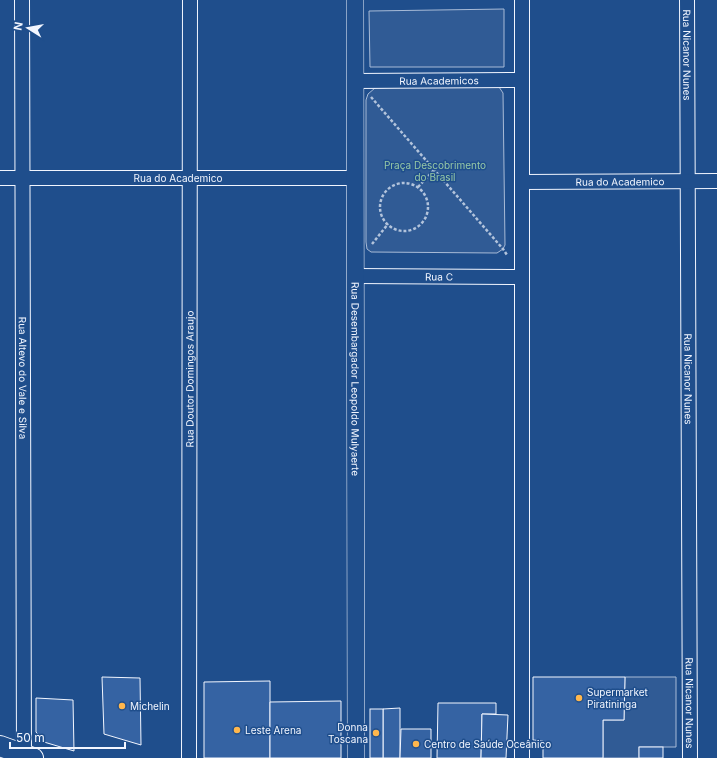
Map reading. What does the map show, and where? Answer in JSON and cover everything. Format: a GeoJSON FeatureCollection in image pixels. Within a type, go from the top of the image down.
{"type":"FeatureCollection","features":[{"type":"Feature","properties":{"kind":"main road"},"geometry":{"type":"LineString","coordinates":[[0,746],[28,757]]}},
{"type":"Feature","properties":{"kind":"street","name":"Rua Altevo do Vale e Silva"},"geometry":{"type":"LineString","coordinates":[[22,0],[28,757]]}},
{"type":"Feature","properties":{"kind":"street","name":"Rua Doutor Domingos Araujo"},"geometry":{"type":"LineString","coordinates":[[189,758],[190,0]]}},
{"type":"Feature","properties":{"kind":"street","name":"Rua Desembargador Leopoldo Mulyaerte"},"geometry":{"type":"LineString","coordinates":[[355,0],[356,758]]}},
{"type":"Feature","properties":{"kind":"street"},"geometry":{"type":"LineString","coordinates":[[522,0],[522,758]]}},
{"type":"Feature","properties":{"kind":"street","name":"Rua Nicanor Nunes"},"geometry":{"type":"LineString","coordinates":[[687,0],[690,758]]}},
{"type":"Feature","properties":{"kind":"street","name":"Rua Academicos"},"geometry":{"type":"LineString","coordinates":[[355,81],[522,80]]}},
{"type":"Feature","properties":{"kind":"street","name":"Rua do Academico"},"geometry":{"type":"LineString","coordinates":[[0,178],[356,178]]}},
{"type":"Feature","properties":{"kind":"street","name":"Rua do Academico"},"geometry":{"type":"LineString","coordinates":[[522,182],[717,181]]}},
{"type":"Feature","properties":{"kind":"street","name":"Rua C"},"geometry":{"type":"LineString","coordinates":[[356,276],[522,277]]}},
{"type":"Feature","properties":{"kind":"path"},"geometry":{"type":"LineString","coordinates":[[355,81],[503,249],[522,277]]}},
{"type":"Feature","properties":{"kind":"path"},"geometry":{"type":"LineString","coordinates":[[418,187],[434,170]]}},
{"type":"Feature","properties":{"kind":"path"},"geometry":{"type":"LineString","coordinates":[[406,183],[418,187],[424,193],[428,209],[421,224],[410,230],[404,231],[392,227],[383,218],[381,212],[380,204],[385,192],[397,184],[406,183]]}},
{"type":"Feature","properties":{"kind":"shaded area"},"geometry":{"type":"Polygon","coordinates":[[[504,9],[504,67],[370,67],[369,11],[504,9]]]}},
{"type":"Feature","properties":{"kind":"shaded area","name":"Praça Descobrimento do Brasil"},"geometry":{"type":"Polygon","coordinates":[[[494,84],[499,87],[503,93],[505,245],[503,249],[497,253],[371,252],[367,249],[366,100],[368,94],[375,88],[494,84]]]}},
{"type":"Feature","properties":{"kind":"shaded area"},"geometry":{"type":"Polygon","coordinates":[[[625,677],[676,677],[676,747],[639,747],[639,758],[603,758],[603,720],[624,720],[625,677]]]}},
{"type":"Feature","properties":{"kind":"building","name":"Michelin"},"geometry":{"type":"Polygon","coordinates":[[[102,677],[140,678],[141,745],[104,734],[102,677]]]}},
{"type":"Feature","properties":{"kind":"building","name":"Supermarket Piratininga"},"geometry":{"type":"Polygon","coordinates":[[[533,677],[625,677],[624,720],[603,720],[603,758],[543,758],[543,741],[533,740],[533,677]]]}},
{"type":"Feature","properties":{"kind":"building","name":"Leste Arena"},"geometry":{"type":"Polygon","coordinates":[[[270,681],[270,758],[204,758],[204,682],[270,681]]]}},
{"type":"Feature","properties":{"kind":"building"},"geometry":{"type":"Polygon","coordinates":[[[36,698],[73,700],[74,751],[44,742],[36,732],[36,698]]]}},
{"type":"Feature","properties":{"kind":"building"},"geometry":{"type":"Polygon","coordinates":[[[341,701],[341,758],[270,758],[270,702],[341,701]]]}},
{"type":"Feature","properties":{"kind":"building"},"geometry":{"type":"Polygon","coordinates":[[[438,703],[496,703],[496,714],[482,714],[481,758],[437,758],[438,703]]]}},
{"type":"Feature","properties":{"kind":"building"},"geometry":{"type":"Polygon","coordinates":[[[400,708],[400,758],[383,758],[383,709],[400,708]]]}},
{"type":"Feature","properties":{"kind":"building","name":"Donna Toscana"},"geometry":{"type":"Polygon","coordinates":[[[370,709],[383,709],[383,758],[370,758],[370,709]]]}},
{"type":"Feature","properties":{"kind":"building"},"geometry":{"type":"Polygon","coordinates":[[[482,714],[508,715],[506,758],[481,758],[482,714]]]}},
{"type":"Feature","properties":{"kind":"building","name":"Centro de Saúde Oceânico"},"geometry":{"type":"Polygon","coordinates":[[[401,729],[431,729],[431,758],[400,758],[401,729]]]}},
{"type":"Feature","properties":{"kind":"building"},"geometry":{"type":"Polygon","coordinates":[[[639,747],[663,747],[663,758],[639,758],[639,747]]]}},
{"type":"Feature","properties":{"kind":"place","name":"Supermarket Piratininga"},"geometry":{"type":"Point","coordinates":[579,698]}},
{"type":"Feature","properties":{"kind":"place","name":"Michelin"},"geometry":{"type":"Point","coordinates":[122,706]}},
{"type":"Feature","properties":{"kind":"place","name":"Leste Arena"},"geometry":{"type":"Point","coordinates":[237,730]}},
{"type":"Feature","properties":{"kind":"place","name":"Donna Toscana"},"geometry":{"type":"Point","coordinates":[376,733]}},
{"type":"Feature","properties":{"kind":"place","name":"Centro de Saúde Oceânico"},"geometry":{"type":"Point","coordinates":[416,744]}}]}
